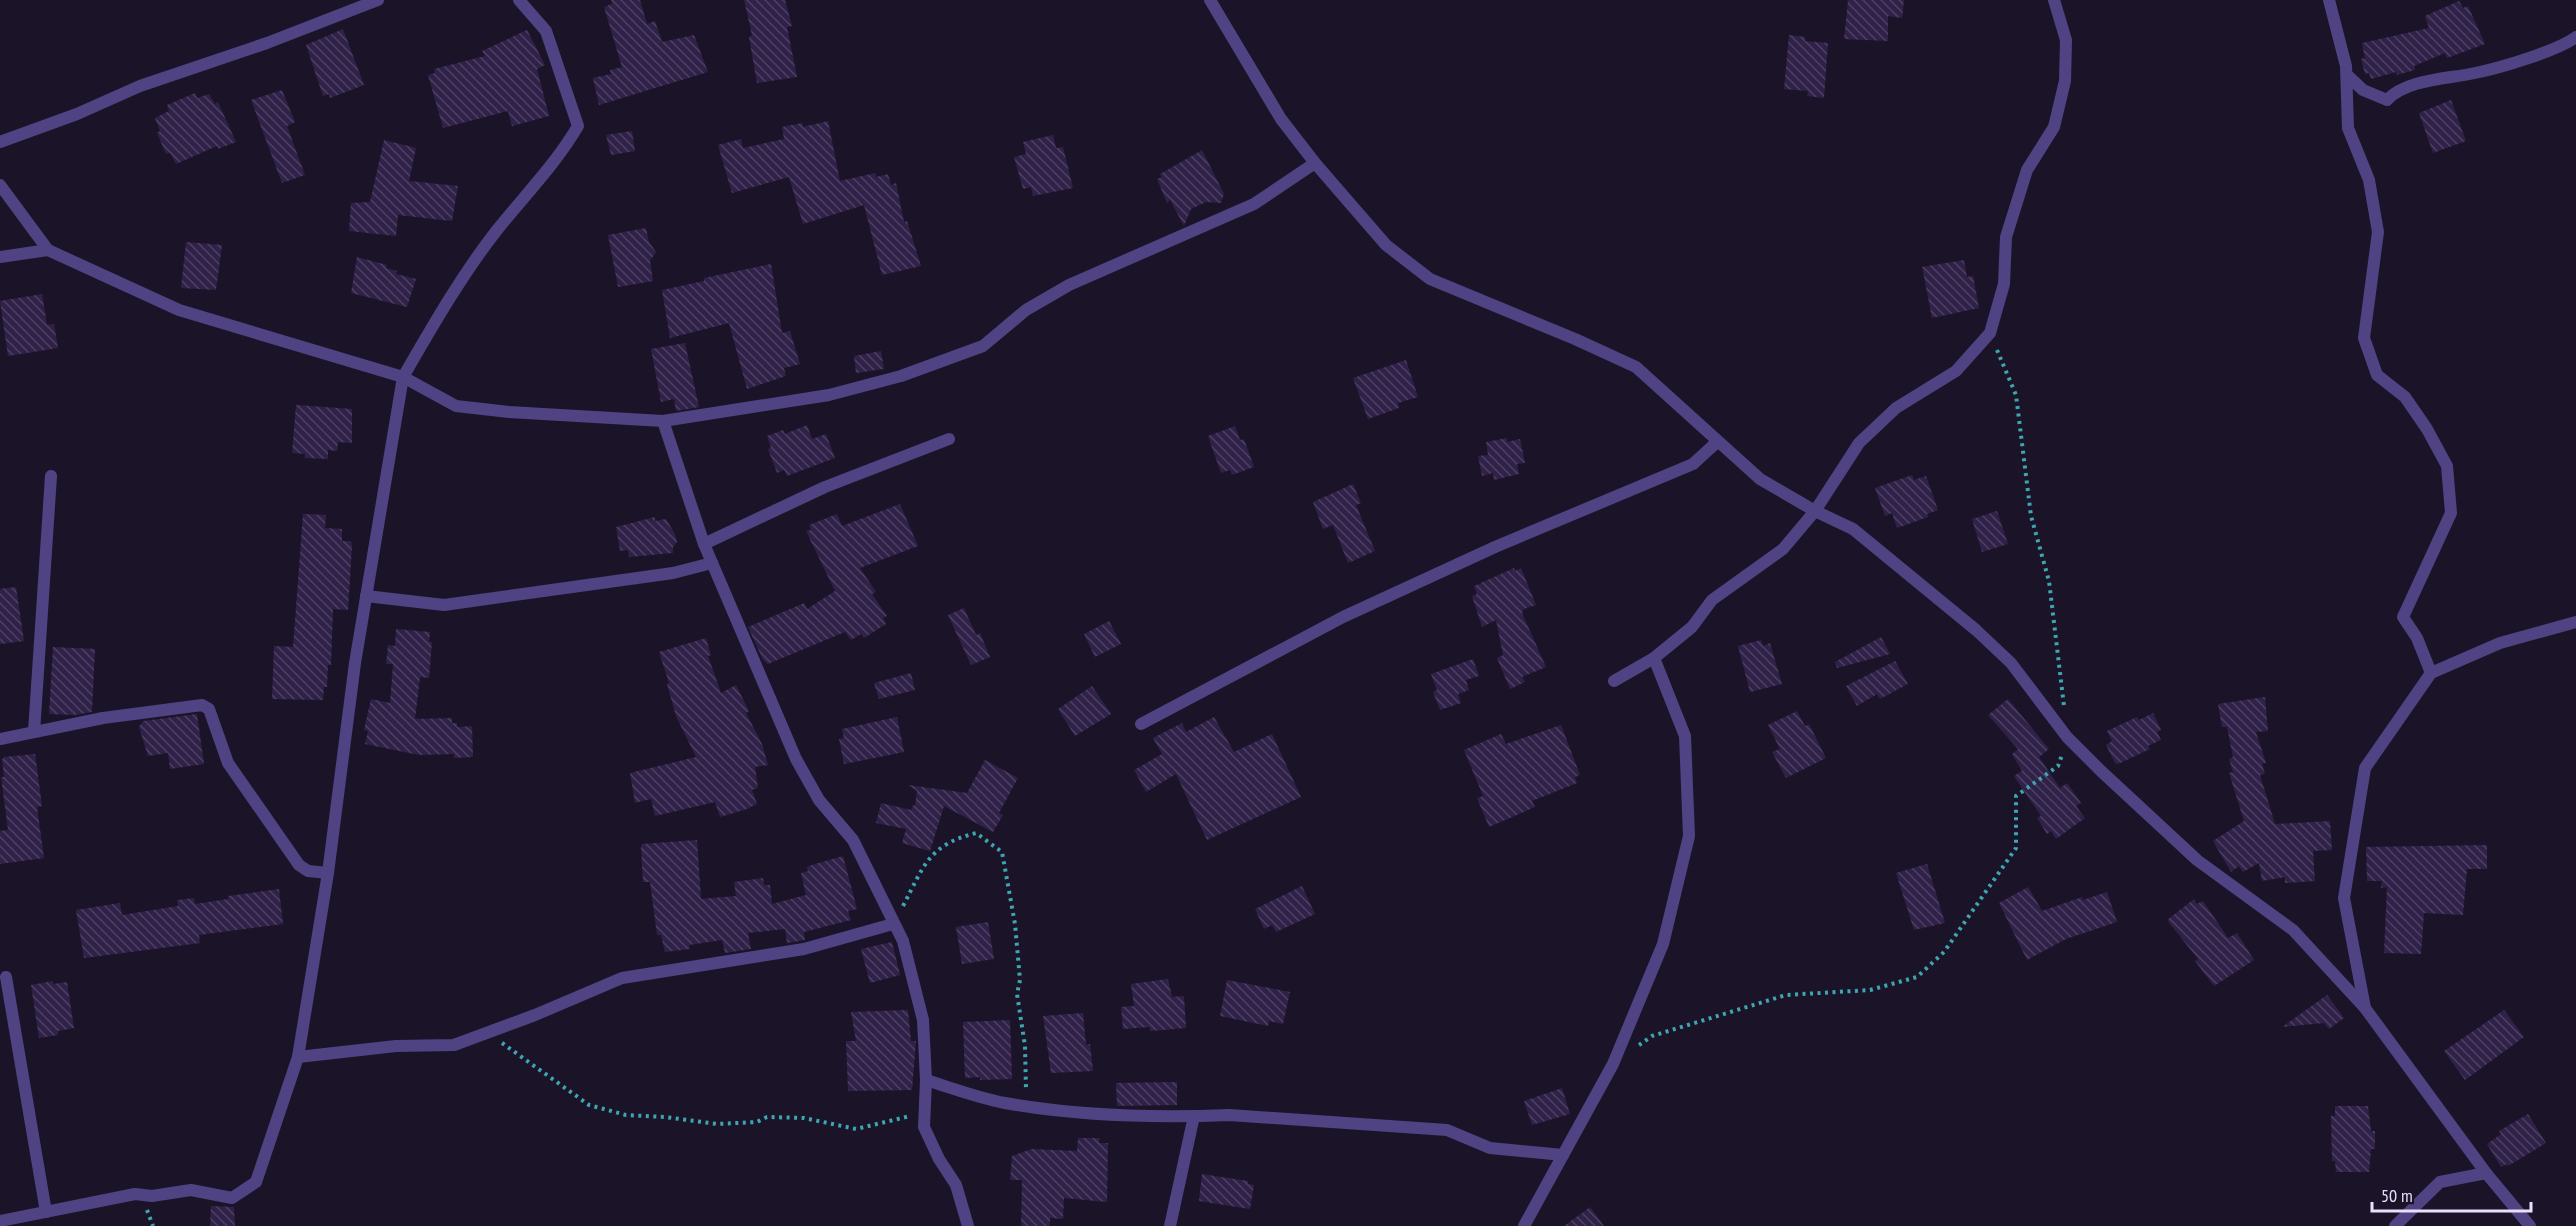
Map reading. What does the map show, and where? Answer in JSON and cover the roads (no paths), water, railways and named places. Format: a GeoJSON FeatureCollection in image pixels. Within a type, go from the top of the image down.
{"type":"FeatureCollection","features":[{"type":"Feature","properties":{"kind":"street"},"geometry":{"type":"LineString","coordinates":[[0,142],[77,114],[140,86],[267,43],[378,0]]}},
{"type":"Feature","properties":{"kind":"street"},"geometry":{"type":"LineString","coordinates":[[0,1221],[18,1223],[46,1212],[135,1194],[152,1196],[190,1190],[232,1198],[256,1182],[298,1057],[328,873],[355,663],[403,377],[451,296],[496,231],[560,156],[578,126],[546,31],[519,0]]}},
{"type":"Feature","properties":{"kind":"street"},"geometry":{"type":"LineString","coordinates":[[1210,0],[1281,119],[1315,163],[1386,245],[1430,279],[1636,367],[1760,479],[1853,529],[1976,630],[2011,663],[2067,737],[2197,861],[2293,930],[2365,1008],[2486,1173],[2530,1226]]}},
{"type":"Feature","properties":{"kind":"street"},"geometry":{"type":"LineString","coordinates":[[1614,681],[1654,658],[1692,627],[1712,600],[1784,549],[1815,510],[1859,443],[1896,408],[1956,371],[1990,333],[2004,284],[2006,237],[2027,170],[2054,127],[2065,81],[2066,40],[2054,0]]}},
{"type":"Feature","properties":{"kind":"street"},"geometry":{"type":"LineString","coordinates":[[2329,0],[2347,75],[2348,128],[2368,180],[2378,232],[2364,338],[2377,375],[2404,398],[2427,429],[2447,466],[2451,513],[2403,617],[2417,638],[2431,673]]}},
{"type":"Feature","properties":{"kind":"street"},"geometry":{"type":"LineString","coordinates":[[2347,75],[2363,90],[2387,100],[2392,95],[2421,83],[2477,73],[2568,42],[2576,37]]}},
{"type":"Feature","properties":{"kind":"street"},"geometry":{"type":"LineString","coordinates":[[0,184],[48,250],[179,310],[403,377],[456,406],[509,412],[663,421],[829,395],[901,376],[983,346],[1026,310],[1069,285],[1254,204],[1315,163]]}},
{"type":"Feature","properties":{"kind":"street"},"geometry":{"type":"LineString","coordinates":[[0,257],[48,250]]}},
{"type":"Feature","properties":{"kind":"street"},"geometry":{"type":"LineString","coordinates":[[663,421],[704,544],[796,759],[819,800],[853,840],[903,941],[923,1020],[926,1080],[924,1127],[939,1159],[956,1185],[968,1226]]}},
{"type":"Feature","properties":{"kind":"street"},"geometry":{"type":"LineString","coordinates":[[704,544],[825,487],[949,439]]}},
{"type":"Feature","properties":{"kind":"street"},"geometry":{"type":"LineString","coordinates":[[1141,724],[1343,617],[1495,547],[1693,464],[1718,442]]}},
{"type":"Feature","properties":{"kind":"street"},"geometry":{"type":"LineString","coordinates":[[34,732],[51,476]]}},
{"type":"Feature","properties":{"kind":"street"},"geometry":{"type":"LineString","coordinates":[[366,596],[444,605],[673,573],[712,562]]}},
{"type":"Feature","properties":{"kind":"street"},"geometry":{"type":"LineString","coordinates":[[2365,1008],[2344,898],[2365,768],[2431,673],[2500,643],[2576,622]]}},
{"type":"Feature","properties":{"kind":"street"},"geometry":{"type":"LineString","coordinates":[[1524,1226],[1613,1064],[1663,944],[1689,836],[1685,736],[1654,658]]}},
{"type":"Feature","properties":{"kind":"street"},"geometry":{"type":"LineString","coordinates":[[0,739],[103,718],[202,705],[208,709],[228,763],[299,865],[308,871],[328,873]]}},
{"type":"Feature","properties":{"kind":"street"},"geometry":{"type":"LineString","coordinates":[[298,1057],[396,1046],[454,1045],[622,978],[804,949],[893,924]]}},
{"type":"Feature","properties":{"kind":"street"},"geometry":{"type":"LineString","coordinates":[[6,977],[46,1212]]}},
{"type":"Feature","properties":{"kind":"street"},"geometry":{"type":"LineString","coordinates":[[926,1080],[1004,1103],[1070,1112],[1229,1115],[1447,1130],[1490,1148],[1563,1155]]}},
{"type":"Feature","properties":{"kind":"street"},"geometry":{"type":"LineString","coordinates":[[1170,1226],[1194,1116]]}},
{"type":"Feature","properties":{"kind":"street"},"geometry":{"type":"LineString","coordinates":[[2395,1226],[2440,1182],[2486,1173]]}}]}
